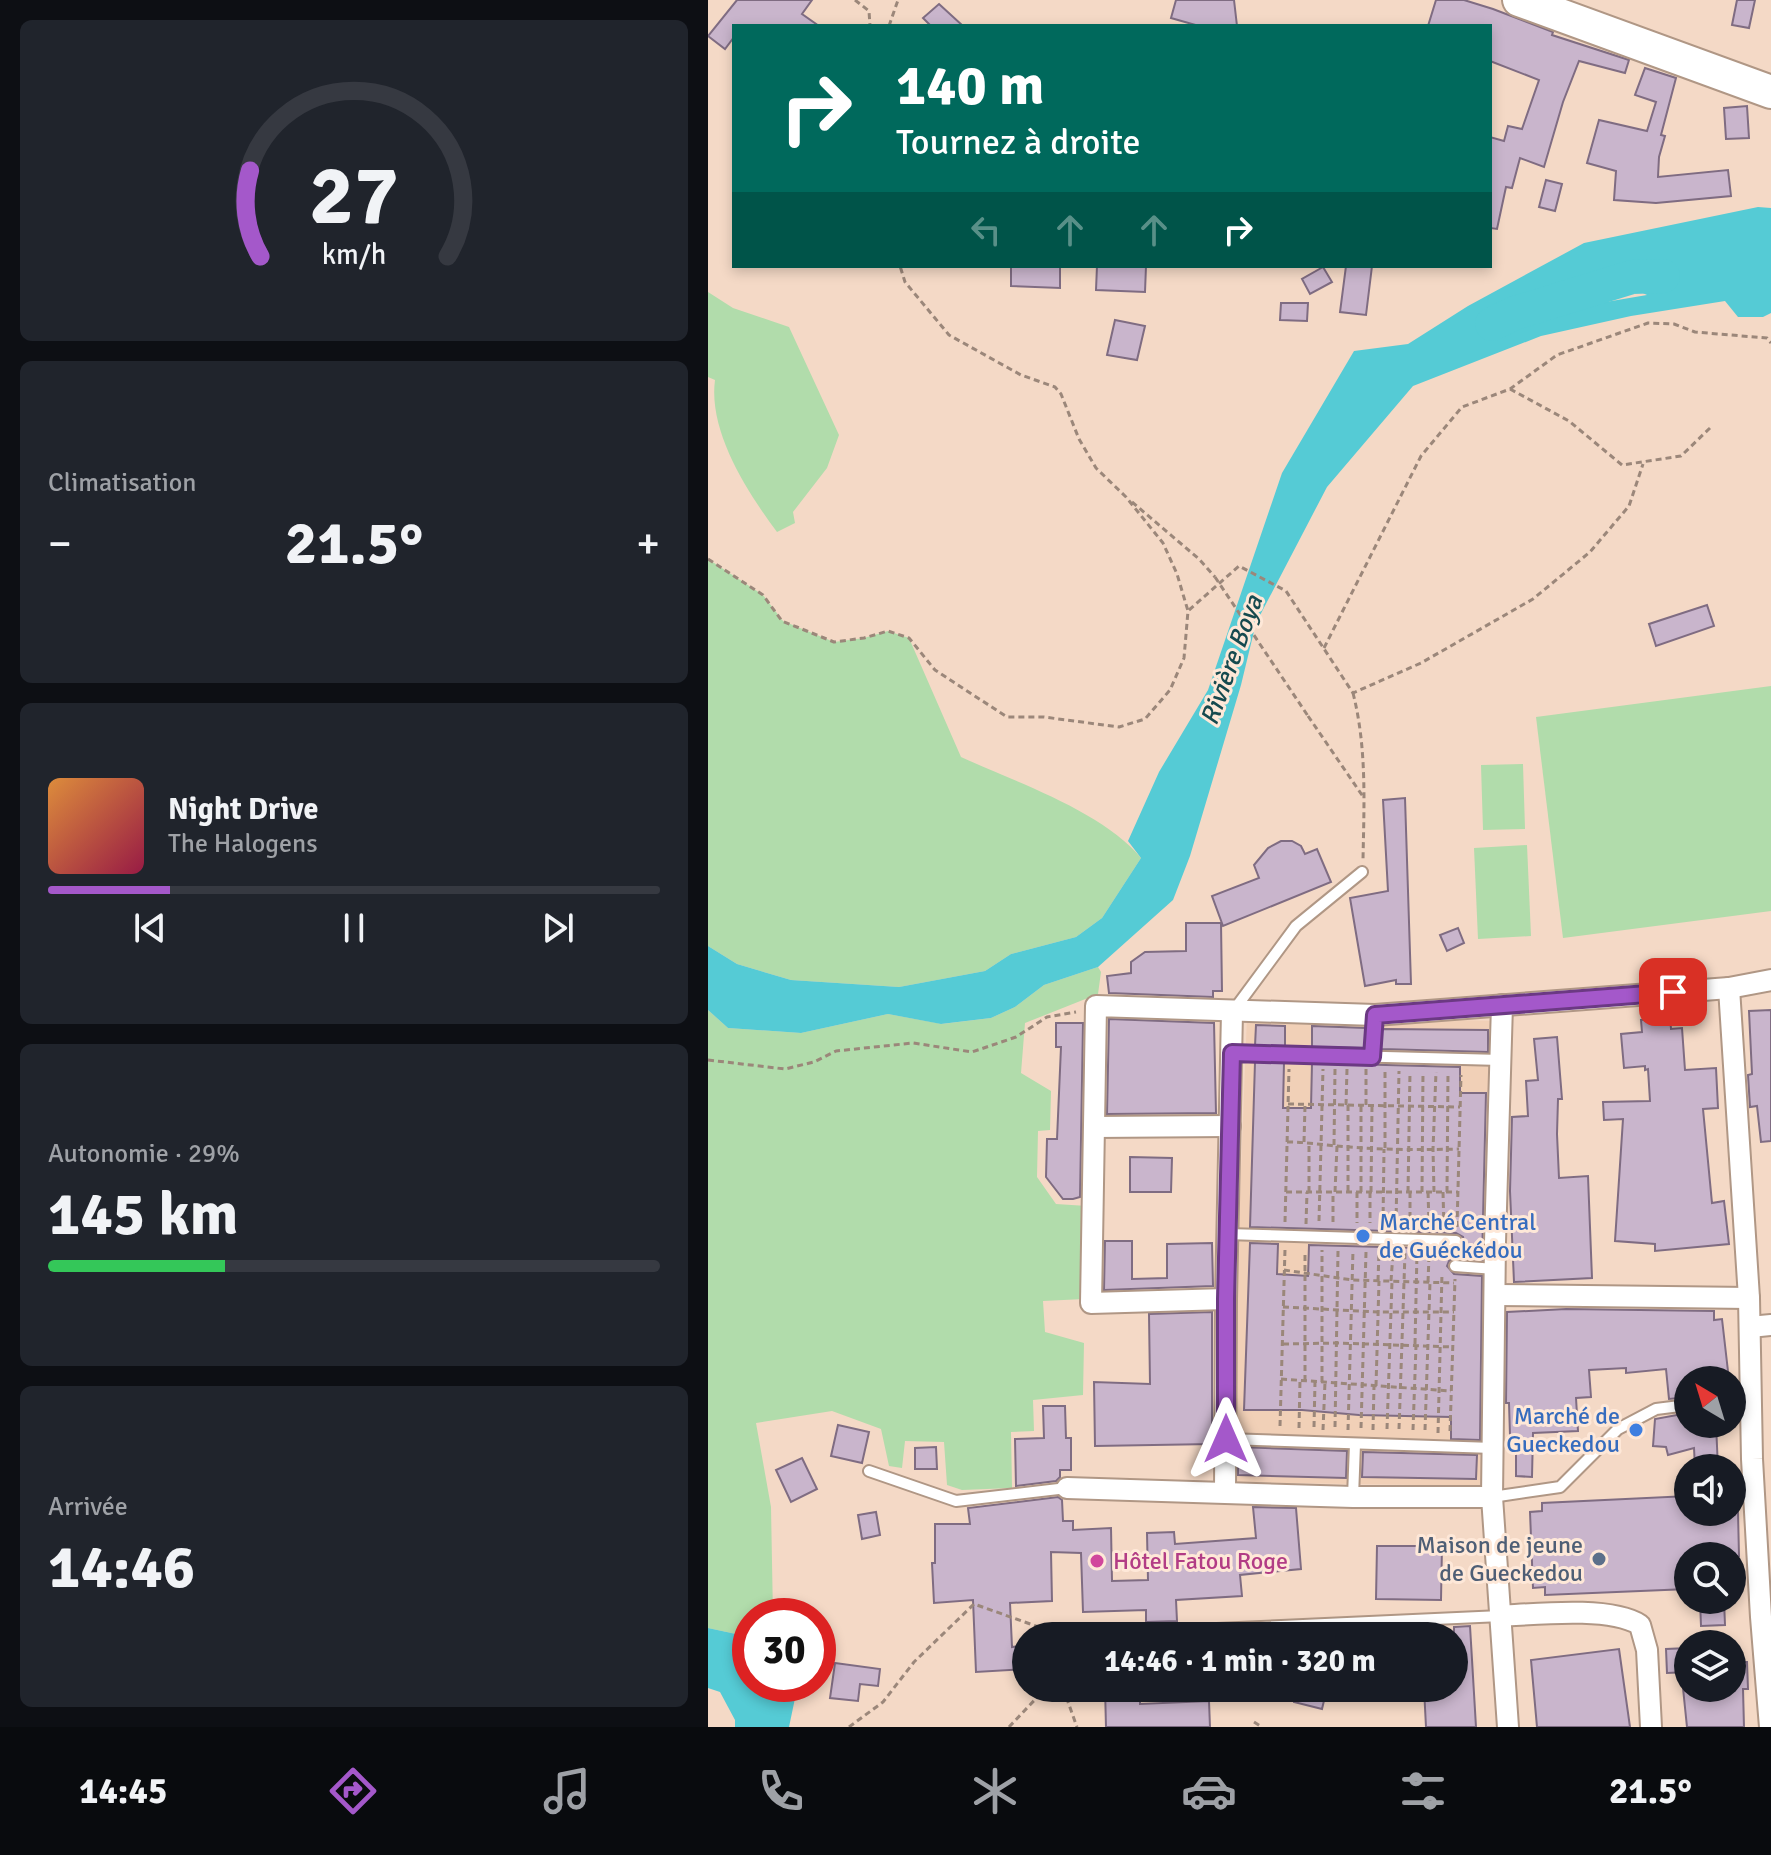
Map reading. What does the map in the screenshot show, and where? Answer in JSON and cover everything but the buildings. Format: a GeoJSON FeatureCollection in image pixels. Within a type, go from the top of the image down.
{"type":"FeatureCollection","features":[{"type":"Feature","properties":{"kind":"highway"},"geometry":{"type":"LineString","coordinates":[[1519,0],[1771,92]]}},
{"type":"Feature","properties":{"kind":"street"},"geometry":{"type":"LineString","coordinates":[[1226,1299],[1091,1303],[1096,1006],[1375,1015],[1729,988],[1771,980]]}},
{"type":"Feature","properties":{"kind":"street"},"geometry":{"type":"LineString","coordinates":[[1729,988],[1749,1298],[1746,1366]]}},
{"type":"Feature","properties":{"kind":"street"},"geometry":{"type":"LineString","coordinates":[[1502,1005],[1492,1497],[1508,1727]]}},
{"type":"Feature","properties":{"kind":"street"},"geometry":{"type":"LineString","coordinates":[[1225,1491],[1232,1012]]}},
{"type":"Feature","properties":{"kind":"street"},"geometry":{"type":"LineString","coordinates":[[1094,1127],[1230,1126]]}},
{"type":"Feature","properties":{"kind":"street"},"geometry":{"type":"LineString","coordinates":[[1495,1295],[1749,1298]]}},
{"type":"Feature","properties":{"kind":"street"},"geometry":{"type":"LineString","coordinates":[[1750,1327],[1771,1325]]}},
{"type":"Feature","properties":{"kind":"street"},"geometry":{"type":"LineString","coordinates":[[1746,1436],[1766,1617],[1770,1727]]}},
{"type":"Feature","properties":{"kind":"street"},"geometry":{"type":"LineString","coordinates":[[1067,1488],[1353,1497],[1492,1497]]}},
{"type":"Feature","properties":{"kind":"street"},"geometry":{"type":"LineString","coordinates":[[1501,1616],[1551,1613],[1607,1615],[1631,1619],[1640,1625],[1647,1650],[1651,1727]]}},
{"type":"Feature","properties":{"kind":"lane"},"geometry":{"type":"LineString","coordinates":[[1232,1012],[1296,926],[1362,872]]}},
{"type":"Feature","properties":{"kind":"lane"},"geometry":{"type":"LineString","coordinates":[[1369,1057],[1375,1015]]}},
{"type":"Feature","properties":{"kind":"lane"},"geometry":{"type":"LineString","coordinates":[[1232,1053],[1501,1060]]}},
{"type":"Feature","properties":{"kind":"lane"},"geometry":{"type":"LineString","coordinates":[[1227,1234],[1448,1241]]}},
{"type":"Feature","properties":{"kind":"lane"},"geometry":{"type":"LineString","coordinates":[[1455,1266],[1495,1269]]}},
{"type":"Feature","properties":{"kind":"lane"},"geometry":{"type":"LineString","coordinates":[[1492,1497],[1560,1487],[1618,1429],[1656,1409],[1674,1407]]}},
{"type":"Feature","properties":{"kind":"lane"},"geometry":{"type":"LineString","coordinates":[[1226,1439],[1493,1448]]}},
{"type":"Feature","properties":{"kind":"lane"},"geometry":{"type":"LineString","coordinates":[[1353,1497],[1354,1444]]}},
{"type":"Feature","properties":{"kind":"lane"},"geometry":{"type":"LineString","coordinates":[[869,1471],[956,1501],[1067,1488]]}},
{"type":"Feature","properties":{"kind":"lane"},"geometry":{"type":"LineString","coordinates":[[1362,1622],[1501,1616]]}},
{"type":"Feature","properties":{"kind":"path"},"geometry":{"type":"LineString","coordinates":[[855,0],[869,11],[870,24]]}},
{"type":"Feature","properties":{"kind":"path"},"geometry":{"type":"LineString","coordinates":[[890,24],[898,0]]}},
{"type":"Feature","properties":{"kind":"path"},"geometry":{"type":"LineString","coordinates":[[901,268],[905,282],[949,335],[1021,375],[1055,387],[1096,468],[1199,559],[1215,577],[1365,799]]}},
{"type":"Feature","properties":{"kind":"path"},"geometry":{"type":"LineString","coordinates":[[1324,648],[1421,456],[1462,407],[1510,389],[1557,355],[1648,323],[1674,324],[1695,332],[1767,338],[1771,343]]}},
{"type":"Feature","properties":{"kind":"path"},"geometry":{"type":"LineString","coordinates":[[1510,389],[1569,421],[1622,465],[1681,456],[1711,427]]}},
{"type":"Feature","properties":{"kind":"path"},"geometry":{"type":"LineString","coordinates":[[1353,693],[1434,656],[1533,599],[1590,552],[1629,506],[1643,464]]}},
{"type":"Feature","properties":{"kind":"path"},"geometry":{"type":"LineString","coordinates":[[708,559],[763,595],[782,621],[834,642],[888,631],[909,638],[935,670],[1007,717],[1044,717],[1119,727],[1145,719],[1170,690],[1184,658],[1188,611],[1177,574],[1163,543],[1126,497]]}},
{"type":"Feature","properties":{"kind":"path"},"geometry":{"type":"LineString","coordinates":[[1188,611],[1239,566],[1286,591],[1353,693],[1361,727],[1365,799],[1362,872]]}},
{"type":"Feature","properties":{"kind":"path"},"geometry":{"type":"LineString","coordinates":[[708,1060],[785,1069],[814,1062],[836,1051],[913,1043],[972,1052],[1016,1037],[1047,1017],[1096,1009]]}},
{"type":"Feature","properties":{"kind":"path"},"geometry":{"type":"LineString","coordinates":[[1323,1443],[1336,1383],[1338,1309],[1338,1278],[1320,1192],[1322,1105],[1329,1056]]}},
{"type":"Feature","properties":{"kind":"path"},"geometry":{"type":"LineString","coordinates":[[1323,1443],[1322,1276],[1334,1192],[1336,1145],[1329,1056]]}},
{"type":"Feature","properties":{"kind":"path"},"geometry":{"type":"LineString","coordinates":[[1347,1056],[1348,1192]]}},
{"type":"Feature","properties":{"kind":"path"},"geometry":{"type":"LineString","coordinates":[[1369,1057],[1363,1105],[1359,1192],[1385,1239],[1417,1282],[1412,1446]]}},
{"type":"Feature","properties":{"kind":"path"},"geometry":{"type":"LineString","coordinates":[[1385,1058],[1383,1192],[1385,1239],[1392,1281],[1388,1387],[1392,1445]]}},
{"type":"Feature","properties":{"kind":"path"},"geometry":{"type":"LineString","coordinates":[[1373,1444],[1378,1281],[1396,1192],[1397,1106],[1405,1058]]}},
{"type":"Feature","properties":{"kind":"path"},"geometry":{"type":"LineString","coordinates":[[1354,1444],[1362,1385],[1365,1281],[1409,1192],[1409,1106],[1405,1058]]}},
{"type":"Feature","properties":{"kind":"path"},"geometry":{"type":"LineString","coordinates":[[1422,1192],[1423,1059]]}},
{"type":"Feature","properties":{"kind":"path"},"geometry":{"type":"LineString","coordinates":[[1434,1192],[1437,1059]]}},
{"type":"Feature","properties":{"kind":"path"},"geometry":{"type":"LineString","coordinates":[[1438,1447],[1442,1283],[1448,1241],[1445,1192],[1449,1060]]}},
{"type":"Feature","properties":{"kind":"path"},"geometry":{"type":"LineString","coordinates":[[1288,1104],[1460,1107]]}},
{"type":"Feature","properties":{"kind":"path"},"geometry":{"type":"LineString","coordinates":[[1304,1142],[1305,1104]]}},
{"type":"Feature","properties":{"kind":"path"},"geometry":{"type":"LineString","coordinates":[[1372,1106],[1371,1192],[1385,1239],[1403,1282],[1400,1388],[1392,1445]]}},
{"type":"Feature","properties":{"kind":"path"},"geometry":{"type":"LineString","coordinates":[[1287,1142],[1361,1148],[1459,1149]]}},
{"type":"Feature","properties":{"kind":"path"},"geometry":{"type":"LineString","coordinates":[[1298,1442],[1305,1344],[1310,1142]]}},
{"type":"Feature","properties":{"kind":"path"},"geometry":{"type":"LineString","coordinates":[[1286,1192],[1458,1192]]}},
{"type":"Feature","properties":{"kind":"path"},"geometry":{"type":"LineString","coordinates":[[1354,1444],[1349,1384],[1352,1280],[1385,1239]]}},
{"type":"Feature","properties":{"kind":"path"},"geometry":{"type":"LineString","coordinates":[[1284,1270],[1365,1281],[1454,1283]]}},
{"type":"Feature","properties":{"kind":"path"},"geometry":{"type":"LineString","coordinates":[[1424,1446],[1430,1282]]}},
{"type":"Feature","properties":{"kind":"path"},"geometry":{"type":"LineString","coordinates":[[1283,1307],[1454,1312]]}},
{"type":"Feature","properties":{"kind":"path"},"geometry":{"type":"LineString","coordinates":[[1283,1344],[1453,1347]]}},
{"type":"Feature","properties":{"kind":"path"},"geometry":{"type":"LineString","coordinates":[[1281,1379],[1451,1391]]}},
{"type":"Feature","properties":{"kind":"path"},"geometry":{"type":"LineString","coordinates":[[1315,1381],[1323,1443]]}},
{"type":"Feature","properties":{"kind":"path"},"geometry":{"type":"LineString","coordinates":[[849,1727],[883,1702],[914,1662],[974,1604],[1025,1622]]}},
{"type":"Feature","properties":{"kind":"path"},"geometry":{"type":"LineString","coordinates":[[1009,1727],[1033,1702]]}},
{"type":"Feature","properties":{"kind":"path"},"geometry":{"type":"LineString","coordinates":[[1068,1702],[1077,1727]]}},
{"type":"Feature","properties":{"kind":"path"},"geometry":{"type":"LineString","coordinates":[[1254,1722],[1262,1727]]}},
{"type":"Feature","properties":{"kind":"shaded area"},"geometry":{"type":"Polygon","coordinates":[[[1247,1016],[1503,1021],[1483,1486],[1229,1482],[1247,1016]]]}},
{"type":"Feature","properties":{"kind":"green space"},"geometry":{"type":"Polygon","coordinates":[[[708,292],[733,308],[789,327],[839,435],[827,468],[793,512],[795,523],[777,532],[754,499],[724,441],[714,400],[715,380],[708,377],[708,292]]]}},
{"type":"Feature","properties":{"kind":"green space"},"geometry":{"type":"Polygon","coordinates":[[[708,559],[763,595],[783,621],[834,642],[888,631],[909,638],[961,757],[1082,812],[1125,841],[1141,858],[1102,918],[1076,937],[1011,954],[985,971],[899,987],[791,980],[737,964],[708,946],[708,559]]]}},
{"type":"Feature","properties":{"kind":"green space"},"geometry":{"type":"Polygon","coordinates":[[[1771,686],[1771,911],[1563,938],[1536,717],[1771,686]]]}},
{"type":"Feature","properties":{"kind":"green space"},"geometry":{"type":"Polygon","coordinates":[[[1523,764],[1525,829],[1483,830],[1481,765],[1523,764]]]}},
{"type":"Feature","properties":{"kind":"green space"},"geometry":{"type":"Polygon","coordinates":[[[1527,845],[1531,936],[1478,939],[1474,848],[1527,845]]]}},
{"type":"Feature","properties":{"kind":"green space"},"geometry":{"type":"Polygon","coordinates":[[[1098,967],[1101,972],[1098,994],[1025,1023],[1021,1073],[1051,1091],[1050,1130],[1038,1131],[1037,1177],[1056,1204],[1087,1206],[1084,1299],[1043,1301],[1045,1332],[1084,1343],[1083,1395],[1033,1400],[1034,1431],[1011,1432],[1012,1488],[962,1490],[947,1485],[944,1442],[905,1441],[902,1468],[889,1466],[881,1429],[832,1411],[756,1423],[771,1507],[773,1598],[732,1598],[732,1633],[708,1628],[708,1010],[728,1028],[801,1033],[888,1014],[942,1024],[991,1018],[1015,1007],[1044,985],[1098,967]]]}},
{"type":"Feature","properties":{"kind":"water"},"geometry":{"type":"Polygon","coordinates":[[[1758,207],[1771,208],[1771,313],[1763,317],[1738,317],[1725,301],[1631,316],[1541,336],[1413,386],[1327,487],[1256,623],[1241,685],[1190,856],[1173,900],[1098,967],[1044,985],[1015,1007],[991,1018],[941,1024],[888,1014],[801,1033],[728,1028],[708,1010],[708,946],[737,964],[791,980],[899,987],[985,971],[1011,954],[1076,937],[1102,918],[1141,858],[1128,841],[1159,772],[1208,690],[1282,473],[1354,351],[1408,344],[1468,306],[1584,243],[1758,207]],[[1593,275],[1536,306],[1535,310],[1541,313],[1647,295],[1611,278],[1593,275]]]}},
{"type":"Feature","properties":{"kind":"water"},"geometry":{"type":"Polygon","coordinates":[[[708,1628],[732,1633],[732,1702],[794,1702],[789,1727],[735,1727],[735,1720],[720,1692],[708,1688],[708,1628]]]}},
{"type":"Feature","properties":{"kind":"waterway","name":"Rivière Boya"},"geometry":{"type":"LineString","coordinates":[[1492,324],[1515,313],[1632,277],[1663,276]]}},
{"type":"Feature","properties":{"kind":"place","name":"Marché Central de Guéckédou"},"geometry":{"type":"Point","coordinates":[1363,1236]}},
{"type":"Feature","properties":{"kind":"place","name":"Marché de Gueckedou"},"geometry":{"type":"Point","coordinates":[1636,1430]}},
{"type":"Feature","properties":{"kind":"place","name":"Maison de jeune de Gueckedou"},"geometry":{"type":"Point","coordinates":[1599,1559]}},
{"type":"Feature","properties":{"kind":"place","name":"Hôtel Fatou Roge"},"geometry":{"type":"Point","coordinates":[1097,1561]}},
{"type":"Feature","properties":{"kind":"route"},"geometry":{"type":"LineString","coordinates":[[1226,1439],[1232,1053],[1372,1057],[1375,1015],[1673,992]]}}]}
